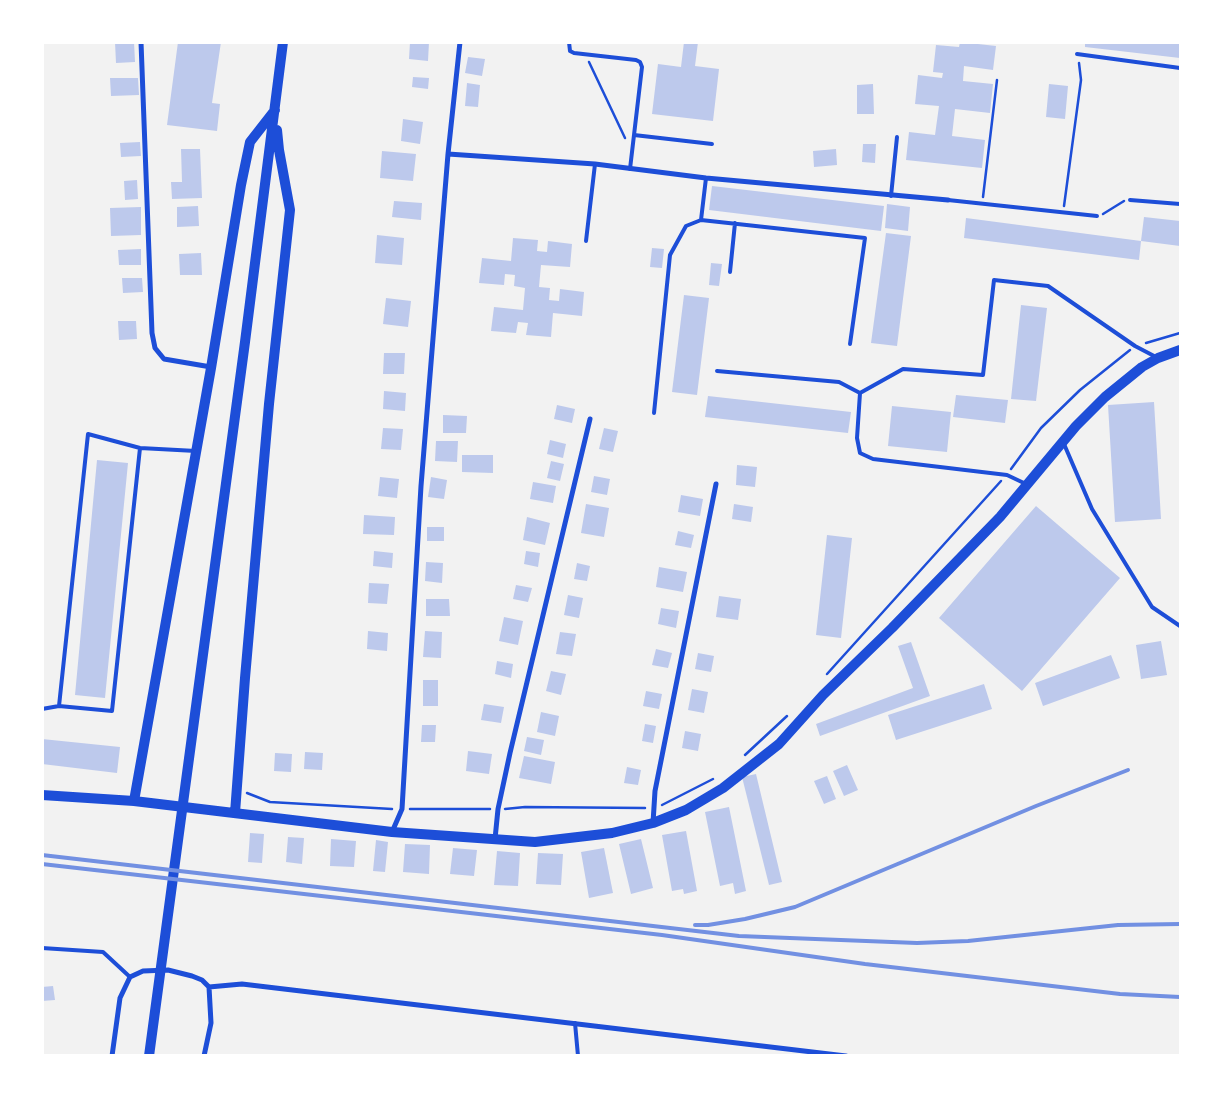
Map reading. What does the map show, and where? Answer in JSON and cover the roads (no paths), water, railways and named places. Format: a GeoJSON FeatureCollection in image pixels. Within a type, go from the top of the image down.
{"type":"FeatureCollection","features":[{"type":"Feature","properties":{"kind":"main road"},"geometry":{"type":"LineString","coordinates":[[149,1056],[188,774],[283,42]]}},
{"type":"Feature","properties":{"kind":"main road"},"geometry":{"type":"LineString","coordinates":[[134,801],[211,368],[241,185],[250,142],[275,109]]}},
{"type":"Feature","properties":{"kind":"main road"},"geometry":{"type":"LineString","coordinates":[[235,812],[269,404],[290,210],[279,150],[275,109]]}},
{"type":"Feature","properties":{"kind":"main road"},"geometry":{"type":"LineString","coordinates":[[42,796],[134,801],[392,832],[535,842],[612,833],[653,823],[686,810],[723,788],[779,744],[823,695],[892,628],[1000,517],[1076,426],[1105,397],[1142,368],[1158,358],[1180,350]]}},
{"type":"Feature","properties":{"kind":"street"},"geometry":{"type":"LineString","coordinates":[[141,42],[152,333],[155,348],[164,359],[211,368]]}},
{"type":"Feature","properties":{"kind":"street"},"geometry":{"type":"LineString","coordinates":[[392,832],[402,810],[421,486],[448,154],[460,42]]}},
{"type":"Feature","properties":{"kind":"street"},"geometry":{"type":"LineString","coordinates":[[448,154],[595,164],[630,170],[706,178],[948,200]]}},
{"type":"Feature","properties":{"kind":"street"},"geometry":{"type":"LineString","coordinates":[[495,840],[498,810],[590,419]]}},
{"type":"Feature","properties":{"kind":"street"},"geometry":{"type":"LineString","coordinates":[[653,823],[655,791],[716,484]]}},
{"type":"Feature","properties":{"kind":"street"},"geometry":{"type":"LineString","coordinates":[[112,1056],[120,998],[130,977],[143,971],[168,970],[202,980],[209,987],[211,1022],[204,1056]]}},
{"type":"Feature","properties":{"kind":"street"},"geometry":{"type":"LineString","coordinates":[[209,987],[242,984],[846,1056]]}},
{"type":"Feature","properties":{"kind":"lane"},"geometry":{"type":"LineString","coordinates":[[569,42],[570,50],[574,53],[640,62],[642,67],[630,170]]}},
{"type":"Feature","properties":{"kind":"lane"},"geometry":{"type":"LineString","coordinates":[[1077,54],[1180,68]]}},
{"type":"Feature","properties":{"kind":"lane"},"geometry":{"type":"LineString","coordinates":[[634,135],[712,144]]}},
{"type":"Feature","properties":{"kind":"lane"},"geometry":{"type":"LineString","coordinates":[[891,196],[898,137]]}},
{"type":"Feature","properties":{"kind":"lane"},"geometry":{"type":"LineString","coordinates":[[586,241],[595,164]]}},
{"type":"Feature","properties":{"kind":"lane"},"geometry":{"type":"LineString","coordinates":[[701,220],[706,178]]}},
{"type":"Feature","properties":{"kind":"lane"},"geometry":{"type":"LineString","coordinates":[[948,200],[1097,216]]}},
{"type":"Feature","properties":{"kind":"lane"},"geometry":{"type":"LineString","coordinates":[[1130,200],[1180,204]]}},
{"type":"Feature","properties":{"kind":"lane"},"geometry":{"type":"LineString","coordinates":[[654,412],[670,255],[686,226],[701,220],[865,238],[850,344]]}},
{"type":"Feature","properties":{"kind":"lane"},"geometry":{"type":"LineString","coordinates":[[730,272],[735,224]]}},
{"type":"Feature","properties":{"kind":"lane"},"geometry":{"type":"LineString","coordinates":[[860,392],[904,369],[983,375],[994,280],[1048,286],[1135,346],[1158,358]]}},
{"type":"Feature","properties":{"kind":"lane"},"geometry":{"type":"LineString","coordinates":[[716,371],[839,382],[860,392]]}},
{"type":"Feature","properties":{"kind":"lane"},"geometry":{"type":"LineString","coordinates":[[860,392],[857,438],[860,453],[873,459],[1007,475],[1028,485]]}},
{"type":"Feature","properties":{"kind":"lane"},"geometry":{"type":"LineString","coordinates":[[59,706],[88,434],[140,448],[196,451]]}},
{"type":"Feature","properties":{"kind":"lane"},"geometry":{"type":"LineString","coordinates":[[1063,442],[1092,509],[1152,607],[1180,626]]}},
{"type":"Feature","properties":{"kind":"lane"},"geometry":{"type":"LineString","coordinates":[[42,709],[59,706],[112,712],[140,448]]}},
{"type":"Feature","properties":{"kind":"lane"},"geometry":{"type":"LineString","coordinates":[[42,948],[104,952],[130,977]]}},
{"type":"Feature","properties":{"kind":"lane"},"geometry":{"type":"LineString","coordinates":[[575,1023],[578,1056]]}},
{"type":"Feature","properties":{"kind":"railway"},"geometry":{"type":"LineString","coordinates":[[695,925],[708,925],[745,919],[795,907],[1036,806],[1128,770]]}},
{"type":"Feature","properties":{"kind":"railway"},"geometry":{"type":"LineString","coordinates":[[42,855],[739,936],[917,943],[968,941],[1118,925],[1180,924]]}},
{"type":"Feature","properties":{"kind":"railway"},"geometry":{"type":"LineString","coordinates":[[42,864],[662,935],[865,964],[1120,994],[1180,997]]}}]}
